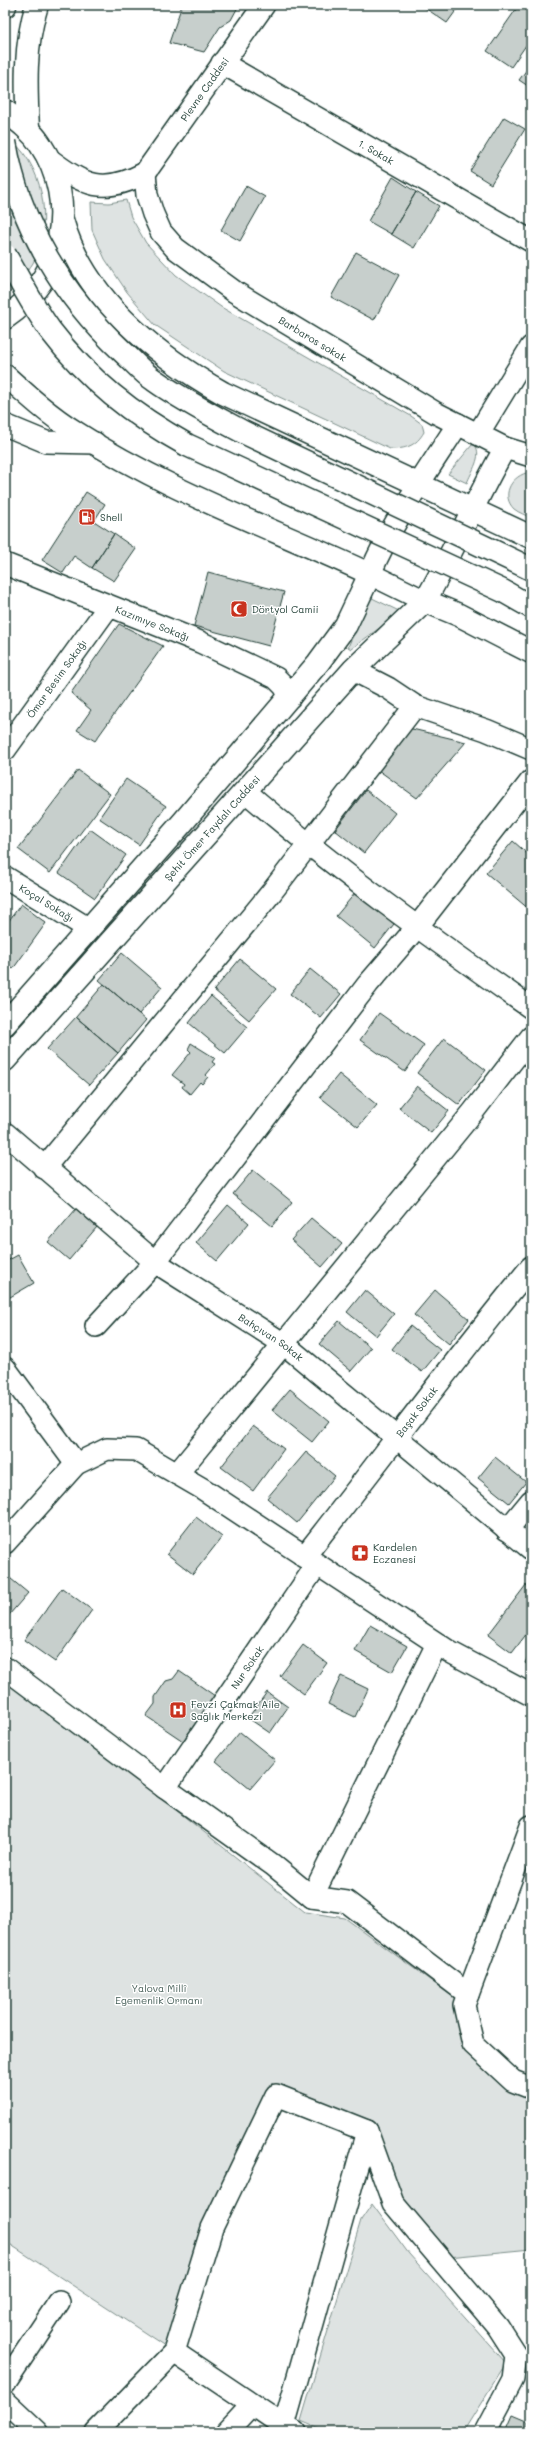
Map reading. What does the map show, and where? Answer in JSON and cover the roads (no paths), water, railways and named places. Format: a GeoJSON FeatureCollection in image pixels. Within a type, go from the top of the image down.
{"type":"FeatureCollection","features":[{"type":"Feature","properties":{"kind":"main road"},"geometry":{"type":"LineString","coordinates":[[28,129],[26,86],[28,51],[37,5]]}},
{"type":"Feature","properties":{"kind":"main road"},"geometry":{"type":"LineString","coordinates":[[5,111],[28,129],[49,159],[59,185],[62,220],[68,240],[78,258],[103,296],[133,329],[163,356],[222,393],[531,537]]}},
{"type":"Feature","properties":{"kind":"main road"},"geometry":{"type":"LineString","coordinates":[[5,142],[20,205],[47,256],[93,324],[153,380],[199,408],[243,432],[531,569]]}},
{"type":"Feature","properties":{"kind":"main road"},"geometry":{"type":"LineString","coordinates":[[5,318],[17,310],[35,291],[49,270],[58,246],[62,220]]}},
{"type":"Feature","properties":{"kind":"main road"},"geometry":{"type":"LineString","coordinates":[[5,255],[50,330],[103,389],[146,422],[187,445],[489,585],[531,607]]}},
{"type":"Feature","properties":{"kind":"main road"},"geometry":{"type":"LineString","coordinates":[[5,1024],[89,929],[331,648],[346,624],[370,574]]}},
{"type":"Feature","properties":{"kind":"main road"},"geometry":{"type":"LineString","coordinates":[[425,601],[459,615],[531,652]]}},
{"type":"Feature","properties":{"kind":"main road","name":"Şehit Ömer Faydalı Caddesi"},"geometry":{"type":"LineString","coordinates":[[5,1060],[354,670],[425,601]]}},
{"type":"Feature","properties":{"kind":"street","name":"Plevne Caddesi"},"geometry":{"type":"LineString","coordinates":[[145,173],[264,5]]}},
{"type":"Feature","properties":{"kind":"street","name":"1. Sokak"},"geometry":{"type":"LineString","coordinates":[[222,63],[531,241]]}},
{"type":"Feature","properties":{"kind":"street"},"geometry":{"type":"LineString","coordinates":[[49,159],[86,183],[109,186],[127,182],[145,173]]}},
{"type":"Feature","properties":{"kind":"street","name":"Barbaros sokak"},"geometry":{"type":"LineString","coordinates":[[145,173],[147,195],[153,214],[161,232],[174,248],[235,292],[436,413],[505,448],[531,456]]}},
{"type":"Feature","properties":{"kind":"street"},"geometry":{"type":"LineString","coordinates":[[478,434],[531,347]]}},
{"type":"Feature","properties":{"kind":"street"},"geometry":{"type":"LineString","coordinates":[[5,375],[47,411],[95,444],[157,477],[370,574],[425,601],[456,546],[480,491],[505,448]]}},
{"type":"Feature","properties":{"kind":"street"},"geometry":{"type":"LineString","coordinates":[[370,574],[388,534],[418,484],[458,424]]}},
{"type":"Feature","properties":{"kind":"street"},"geometry":{"type":"LineString","coordinates":[[5,425],[46,442],[95,444]]}},
{"type":"Feature","properties":{"kind":"street","name":"Kazımıye Sokağı"},"geometry":{"type":"LineString","coordinates":[[5,564],[108,607],[200,642],[276,678],[284,686],[290,697]]}},
{"type":"Feature","properties":{"kind":"street","name":"Ömar Besim Sokağı"},"geometry":{"type":"LineString","coordinates":[[5,750],[108,607]]}},
{"type":"Feature","properties":{"kind":"street"},"geometry":{"type":"LineString","coordinates":[[354,670],[388,688],[415,706],[486,730],[531,749]]}},
{"type":"Feature","properties":{"kind":"street"},"geometry":{"type":"LineString","coordinates":[[44,1168],[271,893],[415,706]]}},
{"type":"Feature","properties":{"kind":"street"},"geometry":{"type":"LineString","coordinates":[[96,1326],[155,1262],[368,984],[417,927],[531,781]]}},
{"type":"Feature","properties":{"kind":"street"},"geometry":{"type":"LineString","coordinates":[[245,792],[307,845],[417,927],[531,1008]]}},
{"type":"Feature","properties":{"kind":"street","name":"Koçal Sokağı"},"geometry":{"type":"LineString","coordinates":[[5,877],[89,929]]}},
{"type":"Feature","properties":{"kind":"street"},"geometry":{"type":"LineString","coordinates":[[177,1474],[473,1112],[531,1037]]}},
{"type":"Feature","properties":{"kind":"street","name":"Bahçıvan Sokak"},"geometry":{"type":"LineString","coordinates":[[5,1133],[155,1262],[284,1344],[531,1549]]}},
{"type":"Feature","properties":{"kind":"street","name":"Başak Sokak"},"geometry":{"type":"LineString","coordinates":[[310,1561],[398,1438],[483,1325],[531,1267]]}},
{"type":"Feature","properties":{"kind":"street"},"geometry":{"type":"LineString","coordinates":[[5,1368],[76,1464]]}},
{"type":"Feature","properties":{"kind":"street"},"geometry":{"type":"LineString","coordinates":[[5,1543],[76,1464],[107,1449],[136,1450],[177,1474],[437,1644],[531,1695]]}},
{"type":"Feature","properties":{"kind":"street"},"geometry":{"type":"LineString","coordinates":[[507,1530],[531,1501]]}},
{"type":"Feature","properties":{"kind":"street","name":"Nur Sokak"},"geometry":{"type":"LineString","coordinates":[[165,1788],[310,1561]]}},
{"type":"Feature","properties":{"kind":"street"},"geometry":{"type":"LineString","coordinates":[[312,1896],[437,1644]]}},
{"type":"Feature","properties":{"kind":"street"},"geometry":{"type":"LineString","coordinates":[[5,1668],[165,1788],[273,1865],[312,1896],[347,1902],[468,1994]]}},
{"type":"Feature","properties":{"kind":"street"},"geometry":{"type":"LineString","coordinates":[[531,1826],[464,2005],[473,2044],[513,2081],[531,2088]]}},
{"type":"Feature","properties":{"kind":"street"},"geometry":{"type":"LineString","coordinates":[[96,2432],[174,2352],[212,2228],[276,2094],[367,2131],[393,2203],[498,2328],[516,2355],[513,2379],[484,2432]]}},
{"type":"Feature","properties":{"kind":"street"},"geometry":{"type":"LineString","coordinates":[[174,2352],[290,2429],[367,2131]]}},
{"type":"Feature","properties":{"kind":"street"},"geometry":{"type":"LineString","coordinates":[[5,2383],[59,2302]]}},
{"type":"Feature","properties":{"kind":"street"},"geometry":{"type":"LineString","coordinates":[[5,2401],[38,2432]]}},
{"type":"Feature","properties":{"kind":"street"},"geometry":{"type":"LineString","coordinates":[[227,2432],[252,2405]]}},
{"type":"Feature","properties":{"kind":"place","name":"Shell"},"geometry":{"type":"Point","coordinates":[87,517]}},
{"type":"Feature","properties":{"kind":"place","name":"Dörtyol Camii"},"geometry":{"type":"Point","coordinates":[239,609]}},
{"type":"Feature","properties":{"kind":"place","name":"Kardelen Eczanesi"},"geometry":{"type":"Point","coordinates":[360,1553]}},
{"type":"Feature","properties":{"kind":"place","name":"Fevzi Çakmak Aile Sağlık Merkezi"},"geometry":{"type":"Point","coordinates":[178,1710]}},
{"type":"Feature","properties":{"kind":"park label","name":"Yalova Millî Egemenlik Ormanı"},"geometry":{"type":"Point","coordinates":[159,1994]}}]}
